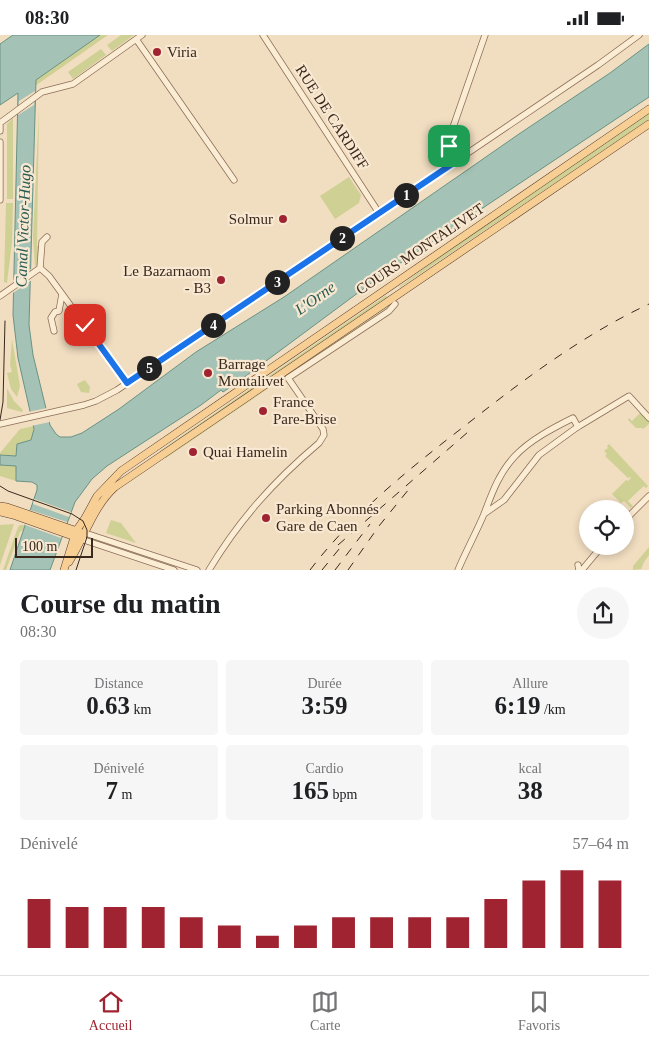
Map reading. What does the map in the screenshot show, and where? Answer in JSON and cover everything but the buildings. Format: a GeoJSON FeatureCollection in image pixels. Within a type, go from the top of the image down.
{"type":"FeatureCollection","features":[{"type":"Feature","properties":{"kind":"main road","name":"COURS MONTALIVET"},"geometry":{"type":"LineString","coordinates":[[65,569],[75,533],[86,518],[93,501],[121,471],[649,109]]}},
{"type":"Feature","properties":{"kind":"main road","name":"COURS MONTALIVET"},"geometry":{"type":"LineString","coordinates":[[65,569],[98,506],[127,479],[649,123]]}},
{"type":"Feature","properties":{"kind":"main road"},"geometry":{"type":"LineString","coordinates":[[0,505],[83,536]]}},
{"type":"Feature","properties":{"kind":"main road"},"geometry":{"type":"LineString","coordinates":[[0,512],[28,517]]}},
{"type":"Feature","properties":{"kind":"street"},"geometry":{"type":"LineString","coordinates":[[0,123],[42,92],[73,84],[142,35]]}},
{"type":"Feature","properties":{"kind":"street","name":"RUE DE CARDIFF"},"geometry":{"type":"LineString","coordinates":[[263,35],[379,213]]}},
{"type":"Feature","properties":{"kind":"street"},"geometry":{"type":"LineString","coordinates":[[455,162],[448,151],[450,136],[485,35]]}},
{"type":"Feature","properties":{"kind":"street"},"geometry":{"type":"LineString","coordinates":[[0,424],[96,401],[127,383],[598,65],[639,35]]}},
{"type":"Feature","properties":{"kind":"street"},"geometry":{"type":"LineString","coordinates":[[136,39],[234,179]]}},
{"type":"Feature","properties":{"kind":"street"},"geometry":{"type":"LineString","coordinates":[[0,126],[0,131]]}},
{"type":"Feature","properties":{"kind":"street"},"geometry":{"type":"LineString","coordinates":[[0,142],[0,200]]}},
{"type":"Feature","properties":{"kind":"street"},"geometry":{"type":"LineString","coordinates":[[40,268],[42,242],[47,237]]}},
{"type":"Feature","properties":{"kind":"street"},"geometry":{"type":"LineString","coordinates":[[40,268],[46,272],[127,383]]}},
{"type":"Feature","properties":{"kind":"street"},"geometry":{"type":"LineString","coordinates":[[0,296],[40,268]]}},
{"type":"Feature","properties":{"kind":"street"},"geometry":{"type":"LineString","coordinates":[[54,331],[51,318],[55,312],[59,311],[62,294]]}},
{"type":"Feature","properties":{"kind":"street","name":"COURS MONTALIVET"},"geometry":{"type":"LineString","coordinates":[[209,570],[231,535],[256,504],[283,475],[323,438],[324,432],[320,425],[288,378],[389,311],[395,304]]}},
{"type":"Feature","properties":{"kind":"street"},"geometry":{"type":"LineString","coordinates":[[484,514],[504,500],[539,455],[578,427],[630,396],[649,418]]}},
{"type":"Feature","properties":{"kind":"street"},"geometry":{"type":"LineString","coordinates":[[458,570],[484,514],[498,478],[518,453],[558,425],[573,418],[578,427]]}},
{"type":"Feature","properties":{"kind":"street"},"geometry":{"type":"LineString","coordinates":[[634,511],[649,496]]}},
{"type":"Feature","properties":{"kind":"street"},"geometry":{"type":"LineString","coordinates":[[83,536],[174,570]]}},
{"type":"Feature","properties":{"kind":"street"},"geometry":{"type":"LineString","coordinates":[[83,536],[197,570]]}},
{"type":"Feature","properties":{"kind":"street"},"geometry":{"type":"LineString","coordinates":[[580,568],[593,555]]}},
{"type":"Feature","properties":{"kind":"green space"},"geometry":{"type":"Polygon","coordinates":[[[100,35],[108,35],[35,86],[36,79],[100,35]]]}},
{"type":"Feature","properties":{"kind":"green space"},"geometry":{"type":"Polygon","coordinates":[[[121,35],[134,35],[112,51],[107,45],[121,35]]]}},
{"type":"Feature","properties":{"kind":"green space"},"geometry":{"type":"Polygon","coordinates":[[[101,49],[106,55],[73,79],[68,72],[101,49]]]}},
{"type":"Feature","properties":{"kind":"green space"},"geometry":{"type":"Polygon","coordinates":[[[39,108],[37,246],[39,246],[35,267],[33,237],[39,108]]]}},
{"type":"Feature","properties":{"kind":"green space"},"geometry":{"type":"Polygon","coordinates":[[[649,112],[649,119],[638,127],[399,288],[459,243],[649,112]]]}},
{"type":"Feature","properties":{"kind":"green space"},"geometry":{"type":"Polygon","coordinates":[[[13,118],[13,199],[7,199],[7,124],[13,118]]]}},
{"type":"Feature","properties":{"kind":"green space"},"geometry":{"type":"Polygon","coordinates":[[[349,177],[361,195],[359,203],[335,219],[320,196],[349,177]]]}},
{"type":"Feature","properties":{"kind":"green space"},"geometry":{"type":"Polygon","coordinates":[[[6,203],[13,203],[12,242],[7,283],[4,282],[6,203]]]}},
{"type":"Feature","properties":{"kind":"green space"},"geometry":{"type":"Polygon","coordinates":[[[385,296],[388,297],[162,452],[160,451],[385,296]]]}},
{"type":"Feature","properties":{"kind":"green space"},"geometry":{"type":"Polygon","coordinates":[[[391,302],[392,304],[165,457],[391,302]]]}},
{"type":"Feature","properties":{"kind":"green space"},"geometry":{"type":"Polygon","coordinates":[[[12,339],[20,386],[17,397],[11,389],[7,373],[12,372],[10,365],[12,339]]]}},
{"type":"Feature","properties":{"kind":"green space"},"geometry":{"type":"Polygon","coordinates":[[[85,380],[90,387],[89,393],[81,392],[77,384],[85,380]]]}},
{"type":"Feature","properties":{"kind":"green space"},"geometry":{"type":"Polygon","coordinates":[[[7,388],[14,401],[23,410],[22,412],[7,408],[7,388]]]}},
{"type":"Feature","properties":{"kind":"green space"},"geometry":{"type":"Polygon","coordinates":[[[641,412],[649,420],[649,424],[643,429],[636,428],[628,420],[629,418],[632,421],[641,412]]]}},
{"type":"Feature","properties":{"kind":"green space"},"geometry":{"type":"Polygon","coordinates":[[[34,426],[31,440],[17,444],[16,456],[0,455],[20,429],[34,426]]]}},
{"type":"Feature","properties":{"kind":"green space"},"geometry":{"type":"Polygon","coordinates":[[[609,444],[648,486],[646,488],[644,486],[629,500],[618,500],[612,494],[626,480],[628,481],[631,478],[628,478],[605,456],[607,454],[604,451],[608,448],[609,444]]]}},
{"type":"Feature","properties":{"kind":"green space"},"geometry":{"type":"Polygon","coordinates":[[[0,465],[16,466],[16,481],[0,476],[0,465]]]}},
{"type":"Feature","properties":{"kind":"green space"},"geometry":{"type":"Polygon","coordinates":[[[111,520],[121,523],[136,543],[106,533],[111,520]]]}},
{"type":"Feature","properties":{"kind":"green space"},"geometry":{"type":"Polygon","coordinates":[[[14,524],[0,565],[0,525],[14,524]]]}},
{"type":"Feature","properties":{"kind":"green space"},"geometry":{"type":"Polygon","coordinates":[[[25,525],[24,529],[20,532],[6,570],[3,570],[18,527],[25,525]]]}},
{"type":"Feature","properties":{"kind":"green space"},"geometry":{"type":"Polygon","coordinates":[[[649,547],[649,555],[641,569],[633,570],[633,566],[649,547]]]}},
{"type":"Feature","properties":{"kind":"water"},"geometry":{"type":"Polygon","coordinates":[[[13,35],[100,35],[36,80],[29,325],[33,355],[50,425],[60,437],[71,437],[82,433],[119,409],[196,352],[284,297],[610,73],[649,44],[649,97],[378,278],[235,384],[223,392],[221,390],[107,466],[92,479],[75,502],[50,570],[10,570],[37,490],[37,485],[32,482],[16,481],[16,466],[0,465],[0,455],[16,456],[17,444],[31,440],[34,429],[18,358],[13,315],[18,93],[0,105],[0,44],[13,35]]]}},
{"type":"Feature","properties":{"kind":"pier"},"geometry":{"type":"Polygon","coordinates":[[[35,91],[34,105],[18,115],[19,101],[35,91]]]}},
{"type":"Feature","properties":{"kind":"pier"},"geometry":{"type":"Polygon","coordinates":[[[32,268],[30,271],[32,280],[10,295],[11,282],[32,268]]]}},
{"type":"Feature","properties":{"kind":"pier"},"geometry":{"type":"Polygon","coordinates":[[[47,408],[50,422],[31,426],[28,412],[47,408]]]}},
{"type":"Feature","properties":{"kind":"pier"},"geometry":{"type":"Polygon","coordinates":[[[34,499],[71,512],[69,517],[33,504],[34,499]]]}},
{"type":"Feature","properties":{"kind":"pier"},"geometry":{"type":"Polygon","coordinates":[[[30,510],[67,522],[61,538],[25,525],[30,510]]]}},
{"type":"Feature","properties":{"kind":"tram line"},"geometry":{"type":"LineString","coordinates":[[0,420],[3,402],[5,321]]}},
{"type":"Feature","properties":{"kind":"tram line"},"geometry":{"type":"LineString","coordinates":[[0,486],[8,491],[72,514],[83,521],[87,530],[87,537],[76,570]]}},
{"type":"Feature","properties":{"kind":"railway"},"geometry":{"type":"LineString","coordinates":[[310,570],[365,509],[406,472],[449,438],[513,388],[557,357],[602,329],[649,304]]}},
{"type":"Feature","properties":{"kind":"railway"},"geometry":{"type":"LineString","coordinates":[[338,545],[468,432]]}},
{"type":"Feature","properties":{"kind":"railway"},"geometry":{"type":"LineString","coordinates":[[348,570],[379,526],[409,489]]}},
{"type":"Feature","properties":{"kind":"railway"},"geometry":{"type":"LineString","coordinates":[[335,570],[370,524]]}},
{"type":"Feature","properties":{"kind":"railway"},"geometry":{"type":"LineString","coordinates":[[322,570],[344,543]]}},
{"type":"Feature","properties":{"kind":"place","name":"Viria"},"geometry":{"type":"Point","coordinates":[157,52]}},
{"type":"Feature","properties":{"kind":"place","name":"Solmur"},"geometry":{"type":"Point","coordinates":[283,219]}},
{"type":"Feature","properties":{"kind":"place","name":"Le Bazarnaom - B3"},"geometry":{"type":"Point","coordinates":[221,280]}},
{"type":"Feature","properties":{"kind":"place","name":"Barrage Montalivet"},"geometry":{"type":"Point","coordinates":[208,373]}},
{"type":"Feature","properties":{"kind":"place","name":"France Pare-Brise"},"geometry":{"type":"Point","coordinates":[263,411]}},
{"type":"Feature","properties":{"kind":"place","name":"Quai Hamelin"},"geometry":{"type":"Point","coordinates":[193,452]}},
{"type":"Feature","properties":{"kind":"place","name":"Parking Abonnés Gare de Caen"},"geometry":{"type":"Point","coordinates":[266,518]}},
{"type":"Feature","properties":{"kind":"route"},"geometry":{"type":"LineString","coordinates":[[85,325],[127,383],[455,162],[448,151],[449,146]]}},
{"type":"Feature","properties":{"kind":"water label","name":"Canal Victor-Hugo"},"geometry":{"type":"Point","coordinates":[23,226]}},
{"type":"Feature","properties":{"kind":"water label","name":"L'Orne"},"geometry":{"type":"Point","coordinates":[315,298]}}]}
